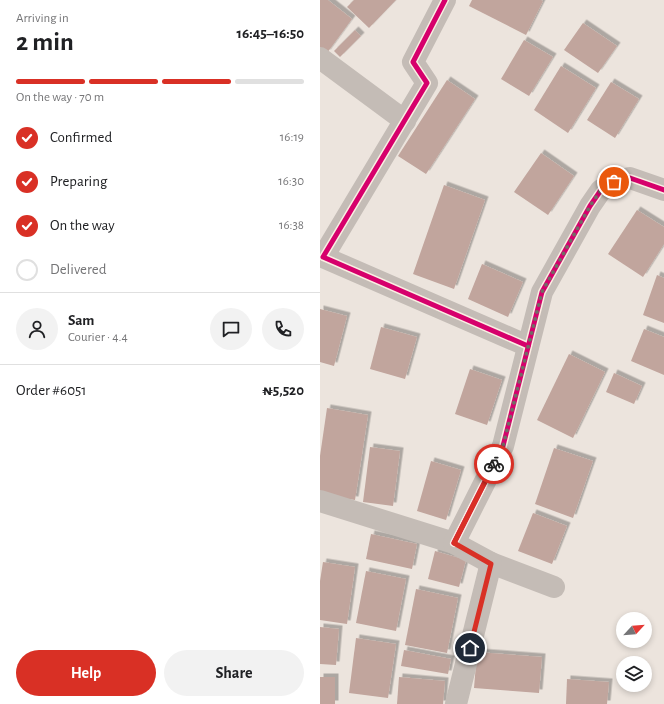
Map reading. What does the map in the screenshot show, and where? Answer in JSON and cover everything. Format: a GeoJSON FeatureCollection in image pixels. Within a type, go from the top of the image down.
{"type":"FeatureCollection","features":[{"type":"Feature","properties":{"kind":"street"},"geometry":{"type":"LineString","coordinates":[[445,0],[413,62],[427,83],[323,257],[528,346]]}},
{"type":"Feature","properties":{"kind":"street"},"geometry":{"type":"LineString","coordinates":[[320,58],[404,121]]}},
{"type":"Feature","properties":{"kind":"street"},"geometry":{"type":"LineString","coordinates":[[454,543],[503,446],[542,292],[590,206],[601,190],[614,182],[630,178],[664,190]]}},
{"type":"Feature","properties":{"kind":"street"},"geometry":{"type":"LineString","coordinates":[[320,501],[454,543],[491,564],[554,588]]}},
{"type":"Feature","properties":{"kind":"street"},"geometry":{"type":"LineString","coordinates":[[456,704],[491,564]]}},
{"type":"Feature","properties":{"kind":"building"},"geometry":{"type":"Polygon","coordinates":[[[320,0],[328,0],[352,19],[327,53],[320,47],[320,0]]]}},
{"type":"Feature","properties":{"kind":"building"},"geometry":{"type":"Polygon","coordinates":[[[354,0],[396,0],[369,28],[347,7],[354,0]]]}},
{"type":"Feature","properties":{"kind":"building"},"geometry":{"type":"Polygon","coordinates":[[[472,0],[543,1],[526,35],[469,6],[472,0]]]}},
{"type":"Feature","properties":{"kind":"building"},"geometry":{"type":"Polygon","coordinates":[[[583,23],[617,46],[598,73],[564,50],[583,23]]]}},
{"type":"Feature","properties":{"kind":"building"},"geometry":{"type":"Polygon","coordinates":[[[355,30],[361,36],[340,57],[334,51],[355,30]]]}},
{"type":"Feature","properties":{"kind":"building"},"geometry":{"type":"Polygon","coordinates":[[[524,40],[553,57],[529,96],[501,79],[524,40]]]}},
{"type":"Feature","properties":{"kind":"building"},"geometry":{"type":"Polygon","coordinates":[[[561,66],[596,88],[568,133],[534,110],[561,66]]]}},
{"type":"Feature","properties":{"kind":"building"},"geometry":{"type":"Polygon","coordinates":[[[447,80],[475,99],[426,174],[398,156],[447,80]]]}},
{"type":"Feature","properties":{"kind":"building"},"geometry":{"type":"Polygon","coordinates":[[[611,82],[639,99],[615,138],[587,120],[611,82]]]}},
{"type":"Feature","properties":{"kind":"building"},"geometry":{"type":"Polygon","coordinates":[[[541,153],[574,176],[548,215],[514,192],[541,153]]]}},
{"type":"Feature","properties":{"kind":"building"},"geometry":{"type":"Polygon","coordinates":[[[444,185],[485,200],[454,289],[413,274],[444,185]]]}},
{"type":"Feature","properties":{"kind":"building"},"geometry":{"type":"Polygon","coordinates":[[[637,210],[664,227],[664,244],[643,277],[608,254],[637,210]]]}},
{"type":"Feature","properties":{"kind":"building"},"geometry":{"type":"Polygon","coordinates":[[[482,264],[523,282],[508,317],[468,299],[482,264]]]}},
{"type":"Feature","properties":{"kind":"building"},"geometry":{"type":"Polygon","coordinates":[[[657,275],[664,278],[664,323],[643,315],[657,275]]]}},
{"type":"Feature","properties":{"kind":"building"},"geometry":{"type":"Polygon","coordinates":[[[320,309],[347,316],[334,366],[320,362],[320,309]]]}},
{"type":"Feature","properties":{"kind":"building"},"geometry":{"type":"Polygon","coordinates":[[[381,327],[417,337],[405,379],[370,369],[381,327]]]}},
{"type":"Feature","properties":{"kind":"building"},"geometry":{"type":"Polygon","coordinates":[[[644,329],[664,337],[664,375],[631,361],[644,329]]]}},
{"type":"Feature","properties":{"kind":"building"},"geometry":{"type":"Polygon","coordinates":[[[569,354],[605,372],[573,438],[537,420],[569,354]]]}},
{"type":"Feature","properties":{"kind":"building"},"geometry":{"type":"Polygon","coordinates":[[[470,369],[502,380],[487,425],[455,414],[470,369]]]}},
{"type":"Feature","properties":{"kind":"building"},"geometry":{"type":"Polygon","coordinates":[[[614,373],[642,386],[634,404],[606,392],[614,373]]]}},
{"type":"Feature","properties":{"kind":"building"},"geometry":{"type":"Polygon","coordinates":[[[327,408],[368,415],[355,500],[320,495],[320,456],[327,408]]]}},
{"type":"Feature","properties":{"kind":"building"},"geometry":{"type":"Polygon","coordinates":[[[370,447],[400,451],[393,506],[363,502],[370,447]]]}},
{"type":"Feature","properties":{"kind":"building"},"geometry":{"type":"Polygon","coordinates":[[[554,448],[593,461],[573,518],[535,504],[554,448]]]}},
{"type":"Feature","properties":{"kind":"building"},"geometry":{"type":"Polygon","coordinates":[[[431,461],[461,470],[446,520],[417,511],[431,461]]]}},
{"type":"Feature","properties":{"kind":"building"},"geometry":{"type":"Polygon","coordinates":[[[533,513],[567,526],[552,564],[518,551],[533,513]]]}},
{"type":"Feature","properties":{"kind":"building"},"geometry":{"type":"Polygon","coordinates":[[[371,534],[417,544],[412,569],[366,559],[371,534]]]}},
{"type":"Feature","properties":{"kind":"building"},"geometry":{"type":"Polygon","coordinates":[[[435,551],[466,560],[459,587],[428,579],[435,551]]]}},
{"type":"Feature","properties":{"kind":"building"},"geometry":{"type":"Polygon","coordinates":[[[323,562],[355,567],[347,624],[320,620],[320,581],[323,562]]]}},
{"type":"Feature","properties":{"kind":"building"},"geometry":{"type":"Polygon","coordinates":[[[366,571],[406,579],[396,631],[356,623],[366,571]]]}},
{"type":"Feature","properties":{"kind":"building"},"geometry":{"type":"Polygon","coordinates":[[[416,589],[458,598],[447,653],[405,645],[416,589]]]}},
{"type":"Feature","properties":{"kind":"building"},"geometry":{"type":"Polygon","coordinates":[[[320,627],[339,629],[336,665],[320,664],[320,627]]]}},
{"type":"Feature","properties":{"kind":"building"},"geometry":{"type":"Polygon","coordinates":[[[356,638],[396,644],[388,698],[349,693],[356,638]]]}},
{"type":"Feature","properties":{"kind":"building"},"geometry":{"type":"Polygon","coordinates":[[[404,650],[451,659],[448,674],[401,666],[404,650]]]}},
{"type":"Feature","properties":{"kind":"building"},"geometry":{"type":"Polygon","coordinates":[[[477,652],[542,657],[539,693],[474,688],[477,652]]]}},
{"type":"Feature","properties":{"kind":"building"},"geometry":{"type":"Polygon","coordinates":[[[320,677],[335,677],[335,704],[320,704],[320,677]]]}},
{"type":"Feature","properties":{"kind":"building"},"geometry":{"type":"Polygon","coordinates":[[[399,677],[445,681],[443,704],[397,704],[399,677]]]}},
{"type":"Feature","properties":{"kind":"building"},"geometry":{"type":"Polygon","coordinates":[[[567,679],[609,682],[607,704],[566,704],[567,679]]]}},
{"type":"Feature","properties":{"kind":"cycle path"},"geometry":{"type":"LineString","coordinates":[[445,0],[413,62],[427,83],[323,257],[528,346]]}},
{"type":"Feature","properties":{"kind":"cycle path"},"geometry":{"type":"LineString","coordinates":[[454,543],[503,446],[542,292],[590,206],[601,190],[614,182],[630,178],[664,190]]}},
{"type":"Feature","properties":{"kind":"way so far"},"geometry":{"type":"LineString","coordinates":[[494,464],[503,446],[542,292],[590,206],[601,190],[614,182]]}},
{"type":"Feature","properties":{"kind":"route"},"geometry":{"type":"LineString","coordinates":[[470,648],[491,564],[454,543],[494,464]]}}]}
